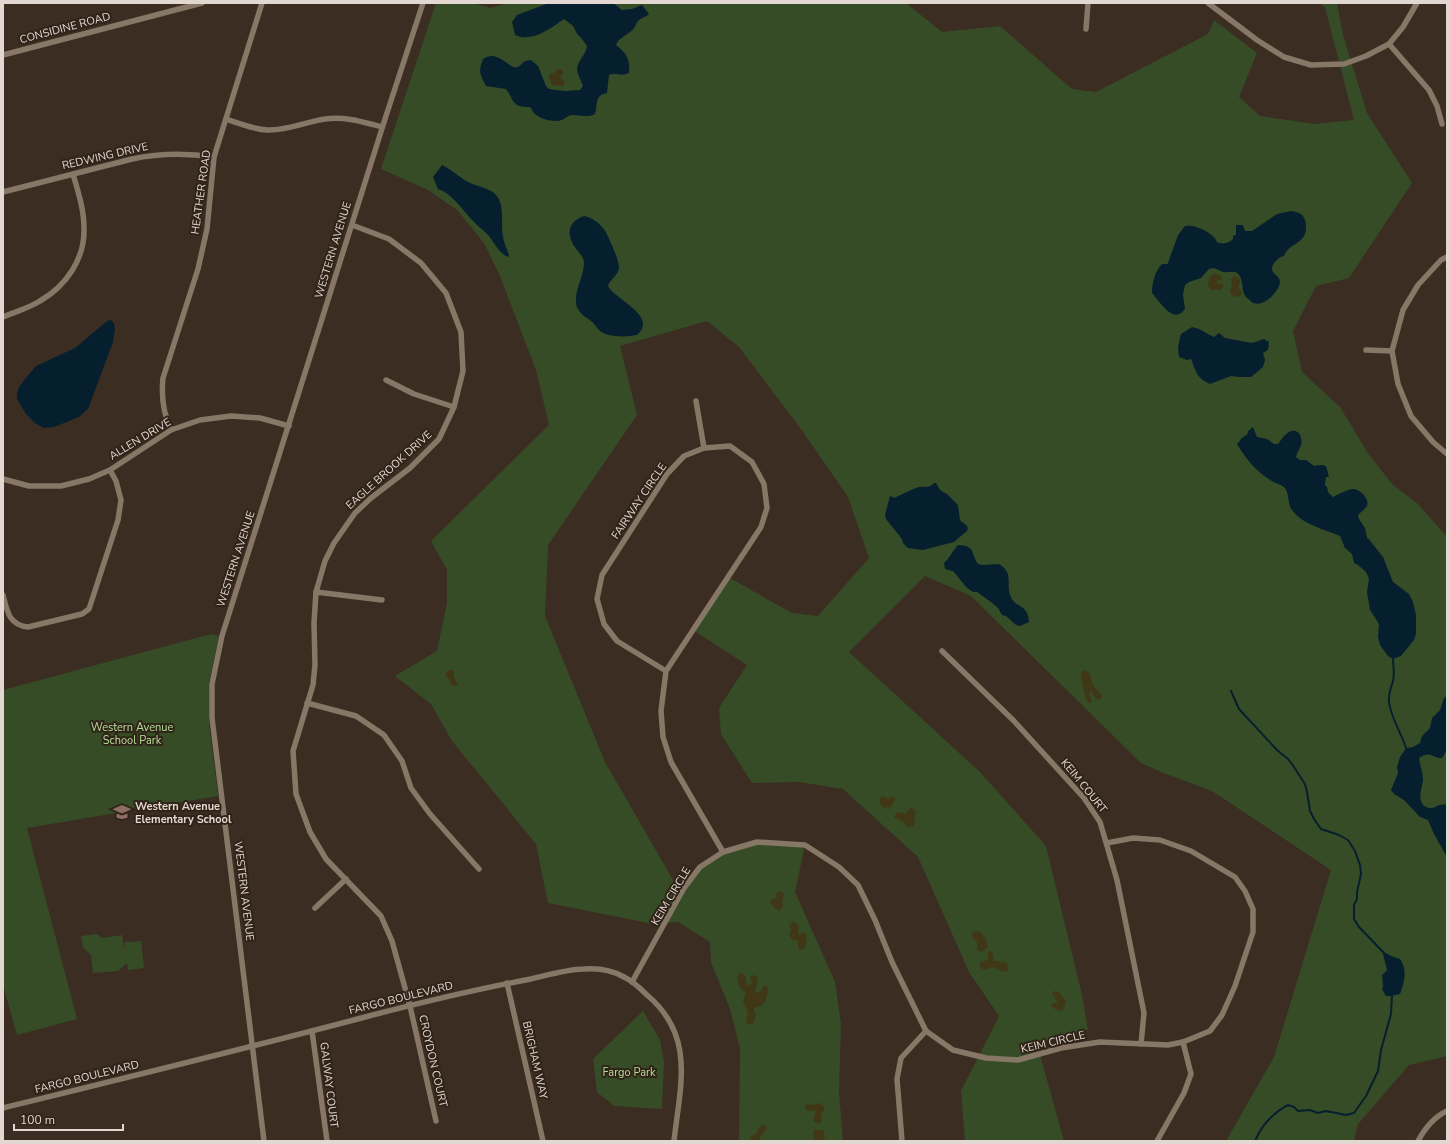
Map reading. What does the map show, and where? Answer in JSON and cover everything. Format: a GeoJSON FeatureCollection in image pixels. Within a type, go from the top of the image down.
{"type":"FeatureCollection","features":[{"type":"Feature","properties":{"kind":"street","name":"CONSIDINE ROAD"},"geometry":{"type":"LineString","coordinates":[[3,55],[202,3]]}},
{"type":"Feature","properties":{"kind":"street","name":"HEATHER ROAD"},"geometry":{"type":"LineString","coordinates":[[171,430],[163,410],[163,378],[198,269],[208,229],[214,157],[262,3]]}},
{"type":"Feature","properties":{"kind":"street","name":"WESTERN AVENUE"},"geometry":{"type":"LineString","coordinates":[[264,1141],[212,718],[212,684],[222,636],[422,3]]}},
{"type":"Feature","properties":{"kind":"street"},"geometry":{"type":"LineString","coordinates":[[1086,29],[1088,3]]}},
{"type":"Feature","properties":{"kind":"street"},"geometry":{"type":"LineString","coordinates":[[1208,3],[1257,40],[1284,57],[1311,65],[1344,64],[1366,56],[1389,44],[1403,27],[1417,3]]}},
{"type":"Feature","properties":{"kind":"street"},"geometry":{"type":"LineString","coordinates":[[1389,44],[1430,90],[1437,106],[1442,124]]}},
{"type":"Feature","properties":{"kind":"street"},"geometry":{"type":"LineString","coordinates":[[226,119],[254,128],[269,130],[291,128],[324,119],[342,118],[359,120],[382,127]]}},
{"type":"Feature","properties":{"kind":"street","name":"REDWING DRIVE"},"geometry":{"type":"LineString","coordinates":[[3,192],[152,155],[173,154],[214,157]]}},
{"type":"Feature","properties":{"kind":"street"},"geometry":{"type":"LineString","coordinates":[[3,317],[40,301],[58,288],[69,276],[76,264],[84,240],[84,226],[80,201],[73,174]]}},
{"type":"Feature","properties":{"kind":"street","name":"EAGLE BROOK DRIVE"},"geometry":{"type":"LineString","coordinates":[[352,225],[389,239],[420,263],[446,293],[461,332],[463,371],[454,407],[439,439],[410,468],[355,513],[334,543],[325,562],[316,592],[314,623],[315,665],[313,685],[306,703],[293,751],[296,794],[310,832],[326,859],[380,916],[392,941],[410,1006]]}},
{"type":"Feature","properties":{"kind":"street"},"geometry":{"type":"LineString","coordinates":[[1447,257],[1441,260],[1414,291],[1403,310],[1392,351],[1398,384],[1411,416],[1433,442],[1447,454]]}},
{"type":"Feature","properties":{"kind":"street"},"geometry":{"type":"LineString","coordinates":[[1366,350],[1392,351]]}},
{"type":"Feature","properties":{"kind":"street"},"geometry":{"type":"LineString","coordinates":[[386,380],[414,394],[454,407]]}},
{"type":"Feature","properties":{"kind":"street"},"geometry":{"type":"LineString","coordinates":[[696,401],[704,448]]}},
{"type":"Feature","properties":{"kind":"street","name":"ALLEN DRIVE"},"geometry":{"type":"LineString","coordinates":[[3,479],[29,486],[61,486],[89,479],[110,470],[171,430],[200,420],[231,416],[260,418],[289,426]]}},
{"type":"Feature","properties":{"kind":"street","name":"FAIRWAY CIRCLE"},"geometry":{"type":"LineString","coordinates":[[666,671],[617,641],[604,624],[597,599],[602,575],[667,474],[684,456],[704,448],[730,446],[752,462],[764,484],[767,508],[761,527],[666,671],[661,712],[663,737],[671,762],[723,852]]}},
{"type":"Feature","properties":{"kind":"street"},"geometry":{"type":"LineString","coordinates":[[3,595],[9,616],[17,624],[28,627],[82,614],[89,609],[118,520],[121,500],[116,481],[110,470]]}},
{"type":"Feature","properties":{"kind":"street"},"geometry":{"type":"LineString","coordinates":[[316,592],[382,600]]}},
{"type":"Feature","properties":{"kind":"street","name":"KEIM COURT"},"geometry":{"type":"LineString","coordinates":[[942,651],[1014,721],[1084,798],[1100,822],[1117,880],[1144,1013],[1141,1044]]}},
{"type":"Feature","properties":{"kind":"street"},"geometry":{"type":"LineString","coordinates":[[306,703],[356,716],[384,735],[402,761],[411,788],[430,814],[479,869]]}},
{"type":"Feature","properties":{"kind":"street","name":"KEIM CIRCLE"},"geometry":{"type":"LineString","coordinates":[[632,982],[684,888],[700,867],[723,852],[757,842],[805,845],[839,868],[858,885],[875,920],[892,962],[926,1031],[953,1050],[986,1058],[1018,1060],[1061,1048],[1100,1042],[1168,1045],[1183,1042],[1210,1031],[1222,1015],[1235,986],[1253,932],[1253,909],[1245,890],[1235,877],[1191,851],[1160,840],[1132,838],[1107,844]]}},
{"type":"Feature","properties":{"kind":"street"},"geometry":{"type":"LineString","coordinates":[[315,908],[346,879]]}},
{"type":"Feature","properties":{"kind":"street","name":"FARGO BOULEVARD"},"geometry":{"type":"LineString","coordinates":[[3,1108],[410,1006],[507,983],[583,968],[606,970],[623,976],[659,1005],[670,1022],[679,1040],[682,1057],[682,1073],[674,1141]]}},
{"type":"Feature","properties":{"kind":"street","name":"BRIGHAM WAY"},"geometry":{"type":"LineString","coordinates":[[507,983],[543,1141]]}},
{"type":"Feature","properties":{"kind":"street","name":"CROYDON COURT"},"geometry":{"type":"LineString","coordinates":[[410,1006],[436,1120]]}},
{"type":"Feature","properties":{"kind":"street","name":"GALWAY COURT"},"geometry":{"type":"LineString","coordinates":[[312,1031],[327,1141]]}},
{"type":"Feature","properties":{"kind":"street"},"geometry":{"type":"LineString","coordinates":[[902,1141],[897,1079],[901,1058],[926,1031]]}},
{"type":"Feature","properties":{"kind":"street"},"geometry":{"type":"LineString","coordinates":[[1157,1141],[1184,1093],[1191,1074],[1183,1042]]}},
{"type":"Feature","properties":{"kind":"street"},"geometry":{"type":"LineString","coordinates":[[1418,1141],[1424,1131],[1439,1115],[1447,1111]]}},
{"type":"Feature","properties":{"kind":"green space"},"geometry":{"type":"Polygon","coordinates":[[[436,3],[473,3],[490,8],[509,3],[906,3],[942,32],[1000,26],[1072,89],[1096,92],[1208,34],[1214,20],[1257,53],[1239,97],[1260,116],[1315,124],[1354,120],[1325,7],[1319,3],[1337,3],[1343,35],[1367,113],[1412,183],[1349,278],[1316,286],[1293,331],[1302,372],[1340,407],[1369,455],[1393,485],[1418,504],[1447,537],[1447,1056],[1409,1065],[1358,1124],[1354,1141],[1226,1141],[1274,1057],[1331,870],[1212,791],[1141,763],[971,596],[925,576],[849,652],[980,772],[1046,846],[1082,995],[1088,1030],[1037,1044],[1064,1141],[965,1141],[961,1091],[999,1016],[969,972],[918,857],[843,789],[799,782],[752,783],[721,734],[719,708],[747,665],[693,630],[728,577],[792,613],[818,616],[869,558],[848,497],[801,429],[739,347],[707,321],[620,346],[637,415],[548,545],[545,616],[605,762],[681,894],[700,867],[723,852],[757,842],[805,845],[795,892],[835,982],[841,1023],[839,1092],[843,1141],[739,1141],[740,1048],[730,1009],[711,962],[710,942],[678,922],[653,924],[548,903],[536,844],[452,741],[431,704],[395,676],[437,651],[447,603],[447,570],[431,541],[549,425],[536,370],[500,276],[484,243],[457,210],[428,190],[381,169],[436,3]]]}},
{"type":"Feature","properties":{"kind":"green space","name":"Western Avenue School Park"},"geometry":{"type":"Polygon","coordinates":[[[211,634],[219,636],[209,682],[209,725],[218,796],[27,828],[77,1019],[17,1035],[3,985],[3,690],[211,634]]]}},
{"type":"Feature","properties":{"kind":"green space"},"geometry":{"type":"Polygon","coordinates":[[[97,934],[102,938],[122,935],[124,947],[125,942],[141,941],[144,968],[128,970],[127,963],[118,971],[93,973],[91,955],[83,947],[81,936],[97,934]]]}},
{"type":"Feature","properties":{"kind":"green space","name":"Fargo Park"},"geometry":{"type":"Polygon","coordinates":[[[643,1011],[660,1040],[664,1062],[662,1109],[614,1106],[597,1092],[593,1059],[643,1011]]]}},
{"type":"Feature","properties":{"kind":"sand"},"geometry":{"type":"Polygon","coordinates":[[[558,69],[561,69],[564,72],[560,77],[565,83],[563,86],[552,85],[549,77],[549,74],[554,73],[558,69]]]}},
{"type":"Feature","properties":{"kind":"sand"},"geometry":{"type":"Polygon","coordinates":[[[1215,273],[1222,277],[1222,279],[1216,283],[1223,284],[1224,286],[1221,290],[1211,290],[1208,285],[1210,278],[1215,273]]]}},
{"type":"Feature","properties":{"kind":"sand"},"geometry":{"type":"Polygon","coordinates":[[[1235,276],[1239,278],[1240,283],[1238,287],[1242,293],[1237,297],[1233,296],[1230,292],[1232,285],[1231,279],[1235,276]]]}},
{"type":"Feature","properties":{"kind":"sand"},"geometry":{"type":"Polygon","coordinates":[[[1085,670],[1090,674],[1092,684],[1102,696],[1100,700],[1096,699],[1091,691],[1089,693],[1092,702],[1089,703],[1086,700],[1081,676],[1081,673],[1085,670]]]}},
{"type":"Feature","properties":{"kind":"sand"},"geometry":{"type":"Polygon","coordinates":[[[447,671],[454,671],[454,677],[458,684],[455,686],[451,685],[449,679],[445,675],[447,671]]]}},
{"type":"Feature","properties":{"kind":"sand"},"geometry":{"type":"Polygon","coordinates":[[[883,796],[888,799],[895,798],[891,807],[884,808],[880,804],[879,799],[883,796]]]}},
{"type":"Feature","properties":{"kind":"sand"},"geometry":{"type":"Polygon","coordinates":[[[912,807],[916,812],[914,823],[913,827],[908,827],[894,816],[898,812],[905,814],[907,813],[912,807]]]}},
{"type":"Feature","properties":{"kind":"sand"},"geometry":{"type":"Polygon","coordinates":[[[780,891],[784,893],[782,902],[783,906],[781,910],[778,911],[770,903],[771,899],[777,899],[776,894],[780,891]]]}},
{"type":"Feature","properties":{"kind":"sand"},"geometry":{"type":"Polygon","coordinates":[[[792,922],[796,922],[799,927],[798,934],[804,932],[806,936],[805,948],[800,950],[798,948],[798,941],[792,939],[789,935],[791,931],[789,925],[792,922]]]}},
{"type":"Feature","properties":{"kind":"sand"},"geometry":{"type":"Polygon","coordinates":[[[978,931],[985,938],[988,947],[981,952],[977,950],[977,942],[972,937],[974,932],[978,931]]]}},
{"type":"Feature","properties":{"kind":"sand"},"geometry":{"type":"Polygon","coordinates":[[[991,951],[993,953],[994,961],[1007,963],[1008,971],[1002,971],[992,967],[985,970],[982,969],[980,962],[988,960],[988,952],[991,951]]]}},
{"type":"Feature","properties":{"kind":"sand"},"geometry":{"type":"Polygon","coordinates":[[[741,973],[745,975],[749,986],[752,983],[750,977],[753,975],[756,976],[758,981],[755,990],[757,993],[760,992],[764,985],[768,988],[765,1002],[761,1006],[755,1007],[754,1009],[756,1016],[753,1024],[746,1022],[748,1013],[743,1001],[746,993],[739,987],[737,977],[741,973]]]}},
{"type":"Feature","properties":{"kind":"sand"},"geometry":{"type":"Polygon","coordinates":[[[1054,991],[1059,992],[1066,1002],[1063,1010],[1058,1011],[1051,1006],[1052,1003],[1058,1003],[1052,993],[1054,991]]]}},
{"type":"Feature","properties":{"kind":"sand"},"geometry":{"type":"Polygon","coordinates":[[[819,1103],[825,1108],[821,1116],[822,1122],[817,1124],[813,1121],[816,1111],[806,1110],[805,1106],[806,1104],[813,1105],[819,1103]]]}},
{"type":"Feature","properties":{"kind":"sand"},"geometry":{"type":"Polygon","coordinates":[[[761,1125],[765,1125],[767,1129],[760,1137],[761,1141],[750,1141],[751,1137],[757,1133],[761,1125]]]}},
{"type":"Feature","properties":{"kind":"sand"},"geometry":{"type":"Polygon","coordinates":[[[815,1130],[824,1131],[825,1138],[820,1141],[815,1141],[813,1133],[815,1130]]]}},
{"type":"Feature","properties":{"kind":"water"},"geometry":{"type":"Polygon","coordinates":[[[549,3],[613,3],[622,10],[632,9],[642,5],[649,14],[638,21],[633,30],[620,39],[617,43],[616,45],[627,57],[629,73],[623,75],[609,75],[607,93],[598,98],[595,114],[587,116],[571,115],[562,120],[550,121],[533,112],[530,107],[524,107],[516,104],[506,89],[486,86],[481,76],[480,70],[483,59],[488,56],[499,58],[515,67],[518,67],[525,61],[531,60],[538,66],[546,86],[549,89],[565,91],[580,90],[583,86],[577,72],[577,67],[587,46],[577,34],[573,26],[564,19],[535,36],[521,37],[515,35],[512,22],[517,15],[549,3]]]}},
{"type":"Feature","properties":{"kind":"water"},"geometry":{"type":"Polygon","coordinates":[[[442,165],[468,182],[489,190],[496,195],[501,206],[502,231],[509,255],[508,257],[500,251],[489,236],[475,223],[453,198],[438,189],[433,177],[442,165]]]}},
{"type":"Feature","properties":{"kind":"water"},"geometry":{"type":"Polygon","coordinates":[[[1291,211],[1300,213],[1303,216],[1306,228],[1305,234],[1299,242],[1274,263],[1272,271],[1279,278],[1280,282],[1277,290],[1266,301],[1257,304],[1253,303],[1244,294],[1238,274],[1235,272],[1223,272],[1213,268],[1209,269],[1201,278],[1185,285],[1183,295],[1185,309],[1176,315],[1162,306],[1152,293],[1153,281],[1157,270],[1162,264],[1168,263],[1178,235],[1185,226],[1194,226],[1204,230],[1212,235],[1217,242],[1224,243],[1233,239],[1233,236],[1236,235],[1236,225],[1243,225],[1245,231],[1252,231],[1277,214],[1291,211]]]}},
{"type":"Feature","properties":{"kind":"water"},"geometry":{"type":"Polygon","coordinates":[[[584,216],[599,224],[605,231],[610,241],[619,268],[608,286],[633,308],[643,321],[642,328],[637,335],[612,336],[603,333],[577,308],[576,297],[583,273],[584,260],[573,245],[570,238],[570,230],[571,226],[576,220],[584,216]]]}},
{"type":"Feature","properties":{"kind":"water"},"geometry":{"type":"Polygon","coordinates":[[[111,320],[114,323],[115,328],[113,342],[88,409],[79,417],[54,427],[44,428],[35,423],[26,414],[17,399],[19,387],[36,366],[75,348],[107,321],[111,320]]]}},
{"type":"Feature","properties":{"kind":"water"},"geometry":{"type":"Polygon","coordinates":[[[1192,327],[1214,337],[1219,333],[1225,338],[1252,343],[1264,339],[1269,342],[1268,350],[1263,353],[1265,360],[1263,367],[1251,377],[1231,376],[1210,384],[1206,382],[1194,368],[1191,359],[1187,360],[1179,357],[1178,347],[1181,334],[1192,327]]]}},
{"type":"Feature","properties":{"kind":"water"},"geometry":{"type":"Polygon","coordinates":[[[1253,427],[1257,437],[1267,439],[1274,444],[1278,444],[1289,432],[1298,432],[1301,436],[1301,446],[1296,457],[1300,460],[1306,460],[1314,466],[1326,466],[1329,477],[1326,477],[1325,485],[1328,492],[1333,497],[1343,492],[1356,489],[1366,498],[1368,503],[1367,506],[1358,515],[1365,528],[1367,538],[1383,557],[1393,582],[1409,594],[1413,602],[1416,615],[1416,634],[1414,640],[1401,656],[1393,659],[1388,656],[1380,645],[1378,637],[1379,624],[1370,610],[1367,592],[1369,579],[1366,572],[1354,563],[1352,554],[1345,548],[1340,536],[1314,526],[1297,515],[1290,508],[1286,489],[1260,472],[1251,464],[1240,449],[1237,444],[1253,427]]]}},
{"type":"Feature","properties":{"kind":"water"},"geometry":{"type":"Polygon","coordinates":[[[936,483],[940,490],[947,494],[958,505],[960,520],[968,527],[968,529],[954,542],[923,550],[908,548],[886,519],[885,515],[890,496],[895,498],[917,487],[929,487],[936,483]]]}},
{"type":"Feature","properties":{"kind":"water"},"geometry":{"type":"Polygon","coordinates":[[[958,545],[970,548],[978,564],[999,564],[1004,567],[1009,579],[1010,595],[1015,602],[1024,609],[1028,616],[1029,622],[1020,626],[1016,625],[1006,616],[1002,615],[998,608],[991,602],[977,592],[973,592],[967,588],[953,571],[945,569],[944,563],[958,545]]]}},
{"type":"Feature","properties":{"kind":"water"},"geometry":{"type":"Polygon","coordinates":[[[1447,696],[1447,750],[1442,758],[1428,754],[1419,758],[1423,777],[1420,796],[1422,803],[1429,808],[1447,805],[1447,857],[1428,820],[1420,817],[1404,800],[1394,794],[1391,790],[1398,773],[1397,767],[1400,757],[1406,748],[1413,747],[1420,743],[1422,736],[1430,728],[1432,718],[1440,710],[1444,698],[1447,696]]]}},
{"type":"Feature","properties":{"kind":"water"},"geometry":{"type":"Polygon","coordinates":[[[1386,953],[1400,959],[1404,968],[1405,972],[1403,985],[1400,994],[1386,996],[1382,989],[1382,975],[1387,970],[1383,954],[1386,953]]]}},
{"type":"Feature","properties":{"kind":"waterway"},"geometry":{"type":"LineString","coordinates":[[1393,659],[1394,676],[1389,694],[1389,702],[1392,714],[1406,748]]}},
{"type":"Feature","properties":{"kind":"waterway"},"geometry":{"type":"LineString","coordinates":[[1231,691],[1239,709],[1292,764],[1305,784],[1310,811],[1321,829],[1339,835],[1348,840],[1355,851],[1360,865],[1361,874],[1357,899],[1354,905],[1354,919],[1359,927],[1385,954]]}},
{"type":"Feature","properties":{"kind":"waterway"},"geometry":{"type":"LineString","coordinates":[[1255,1141],[1261,1129],[1268,1120],[1288,1105],[1294,1107],[1298,1111],[1310,1110],[1318,1113],[1326,1111],[1346,1115],[1354,1113],[1366,1096],[1378,1071],[1381,1050],[1391,1014],[1392,994]]}},
{"type":"Feature","properties":{"kind":"place","name":"Western Avenue Elementary School"},"geometry":{"type":"Point","coordinates":[122,812]}}]}
